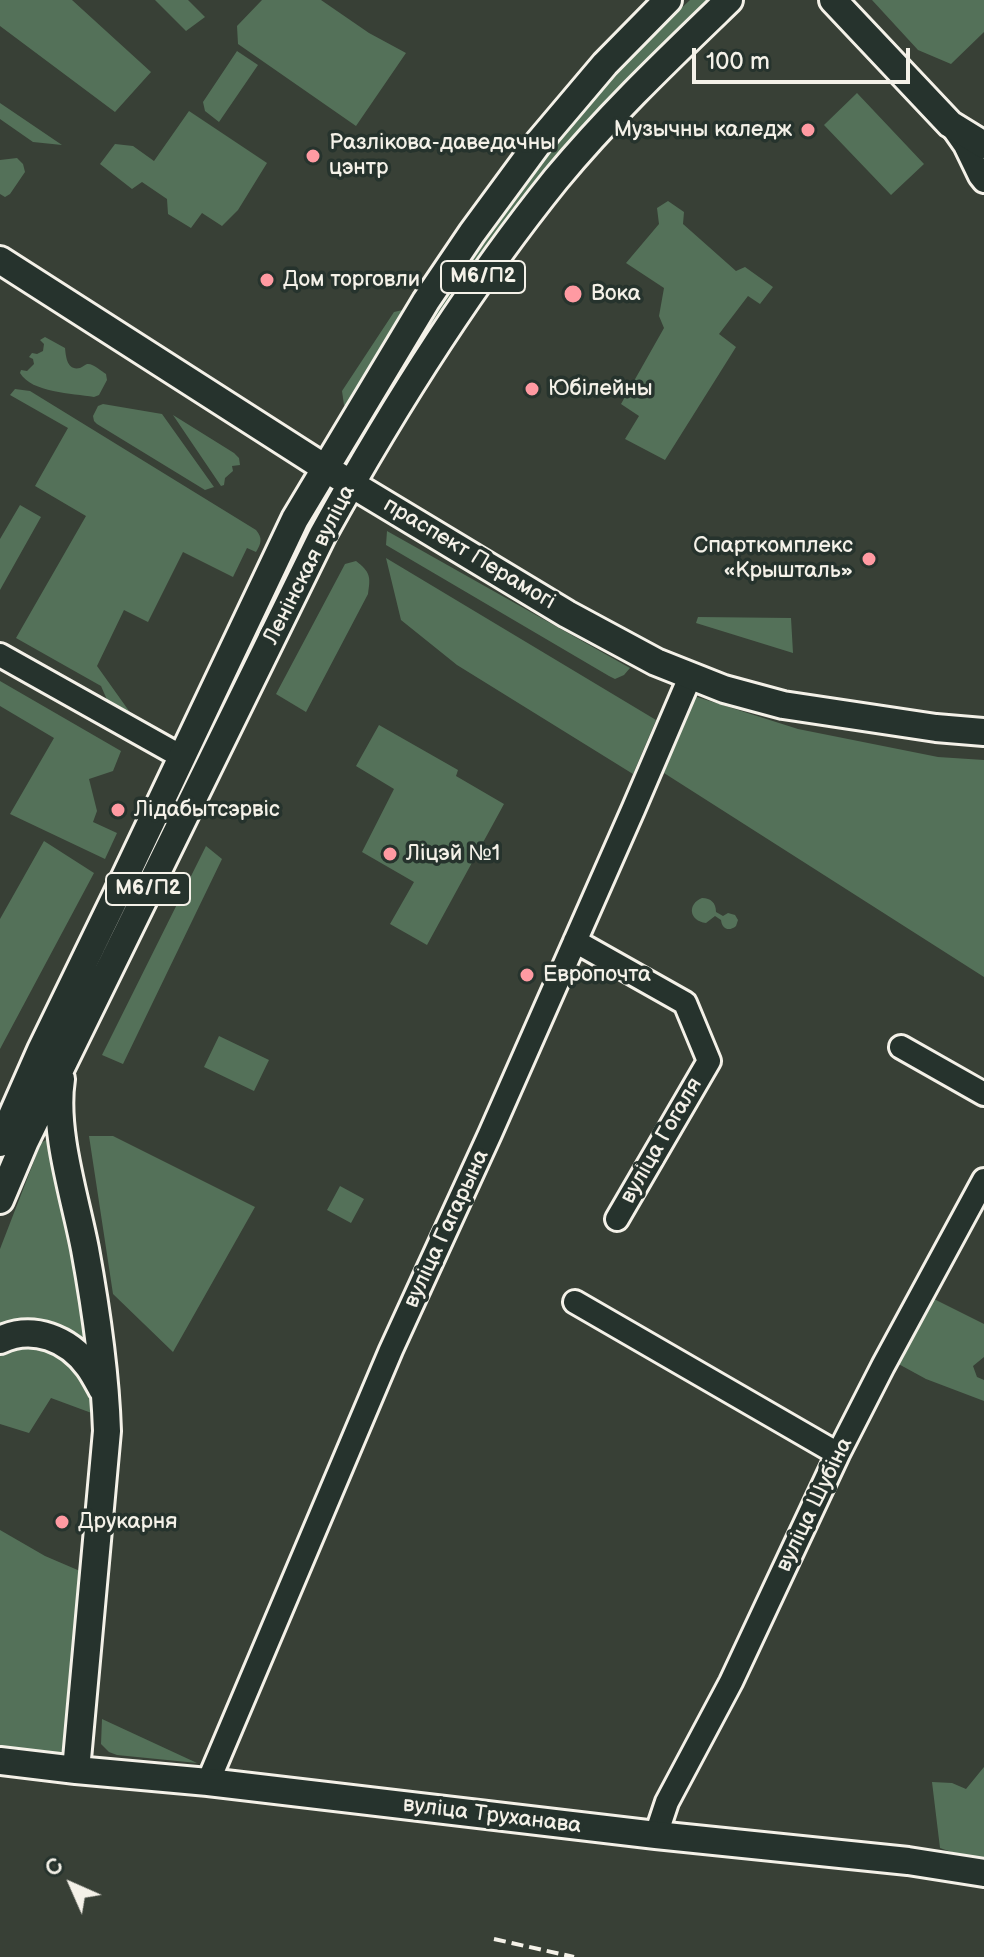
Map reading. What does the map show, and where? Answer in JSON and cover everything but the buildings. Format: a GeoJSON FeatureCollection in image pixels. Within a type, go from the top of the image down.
{"type":"FeatureCollection","features":[{"type":"Feature","properties":{"kind":"main road","name":"Ленінская вуліца"},"geometry":{"type":"LineString","coordinates":[[0,1200],[25,1141],[52,1056],[182,757],[295,519],[426,301],[472,233],[539,142],[605,64],[668,0]]}},
{"type":"Feature","properties":{"kind":"main road","name":"Ленінская вуліца"},"geometry":{"type":"LineString","coordinates":[[0,1143],[52,1056],[351,483],[452,322],[556,180],[639,87],[729,0]]}},
{"type":"Feature","properties":{"kind":"main road"},"geometry":{"type":"LineString","coordinates":[[833,0],[950,124],[984,145]]}},
{"type":"Feature","properties":{"kind":"main road","name":"праспект Перамогі"},"geometry":{"type":"LineString","coordinates":[[0,260],[325,468],[567,614],[656,662],[724,689],[783,705],[936,728],[984,732]]}},
{"type":"Feature","properties":{"kind":"main road"},"geometry":{"type":"LineString","coordinates":[[0,1099],[52,1056],[59,1091],[61,1127],[99,1334],[107,1431],[76,1770]]}},
{"type":"Feature","properties":{"kind":"main road"},"geometry":{"type":"LineString","coordinates":[[0,1340],[22,1334],[42,1334],[57,1339],[74,1350],[89,1367],[106,1396]]}},
{"type":"Feature","properties":{"kind":"main road","name":"вуліца Труханава"},"geometry":{"type":"LineString","coordinates":[[0,1761],[908,1861],[984,1873]]}},
{"type":"Feature","properties":{"kind":"street"},"geometry":{"type":"LineString","coordinates":[[950,124],[984,181]]}},
{"type":"Feature","properties":{"kind":"street"},"geometry":{"type":"LineString","coordinates":[[0,655],[182,757]]}},
{"type":"Feature","properties":{"kind":"street","name":"вуліца Гагарына"},"geometry":{"type":"LineString","coordinates":[[208,1782],[385,1364],[490,1134],[690,677]]}},
{"type":"Feature","properties":{"kind":"street","name":"вуліца Гогаля"},"geometry":{"type":"LineString","coordinates":[[575,941],[685,1003],[709,1061],[617,1219]]}},
{"type":"Feature","properties":{"kind":"street"},"geometry":{"type":"LineString","coordinates":[[901,1047],[984,1094]]}},
{"type":"Feature","properties":{"kind":"street","name":"вуліца Шубіна"},"geometry":{"type":"LineString","coordinates":[[656,1835],[667,1802],[731,1682],[838,1454],[984,1180]]}},
{"type":"Feature","properties":{"kind":"street"},"geometry":{"type":"LineString","coordinates":[[575,1302],[838,1454]]}},
{"type":"Feature","properties":{"kind":"green space"},"geometry":{"type":"Polygon","coordinates":[[[0,0],[72,0],[151,72],[115,112],[0,26],[0,0]]]}},
{"type":"Feature","properties":{"kind":"green space"},"geometry":{"type":"Polygon","coordinates":[[[155,0],[188,0],[205,17],[186,31],[155,0]]]}},
{"type":"Feature","properties":{"kind":"green space"},"geometry":{"type":"Polygon","coordinates":[[[262,0],[321,0],[369,33],[406,53],[356,126],[238,44],[237,26],[262,0]]]}},
{"type":"Feature","properties":{"kind":"green space"},"geometry":{"type":"Polygon","coordinates":[[[690,0],[713,0],[626,82],[583,129],[358,448],[355,444],[443,295],[529,173],[615,71],[690,0]]]}},
{"type":"Feature","properties":{"kind":"green space"},"geometry":{"type":"Polygon","coordinates":[[[872,0],[984,0],[984,32],[951,64],[918,50],[872,0]]]}},
{"type":"Feature","properties":{"kind":"green space"},"geometry":{"type":"Polygon","coordinates":[[[237,51],[258,65],[219,122],[205,111],[203,102],[237,51]]]}},
{"type":"Feature","properties":{"kind":"green space"},"geometry":{"type":"Polygon","coordinates":[[[857,93],[924,164],[891,195],[824,125],[857,93]]]}},
{"type":"Feature","properties":{"kind":"green space"},"geometry":{"type":"Polygon","coordinates":[[[0,103],[62,145],[33,142],[0,119],[0,103]]]}},
{"type":"Feature","properties":{"kind":"green space"},"geometry":{"type":"Polygon","coordinates":[[[189,111],[267,163],[238,210],[222,226],[202,213],[191,228],[168,214],[167,199],[142,182],[132,189],[100,164],[115,144],[133,146],[154,161],[189,111]]]}},
{"type":"Feature","properties":{"kind":"green space"},"geometry":{"type":"Polygon","coordinates":[[[17,158],[25,172],[5,197],[0,194],[0,160],[17,158]]]}},
{"type":"Feature","properties":{"kind":"green space"},"geometry":{"type":"Polygon","coordinates":[[[668,201],[684,212],[683,224],[736,271],[745,267],[773,287],[760,304],[748,296],[719,334],[736,347],[665,460],[625,439],[639,416],[621,404],[664,328],[659,316],[664,288],[626,263],[659,224],[657,208],[668,201]]]}},
{"type":"Feature","properties":{"kind":"green space"},"geometry":{"type":"Polygon","coordinates":[[[407,309],[348,408],[344,405],[342,391],[394,312],[407,309]]]}},
{"type":"Feature","properties":{"kind":"green space"},"geometry":{"type":"Polygon","coordinates":[[[45,337],[65,348],[72,367],[89,364],[106,374],[107,380],[99,395],[94,397],[53,391],[26,380],[21,370],[27,371],[34,364],[29,357],[32,353],[43,351],[44,344],[40,340],[45,337]]]}},
{"type":"Feature","properties":{"kind":"green space"},"geometry":{"type":"Polygon","coordinates":[[[15,389],[30,391],[256,530],[260,536],[256,552],[247,548],[233,577],[183,552],[148,622],[124,610],[97,666],[134,718],[108,702],[101,686],[16,638],[86,516],[35,486],[68,428],[10,395],[15,389]]]}},
{"type":"Feature","properties":{"kind":"green space"},"geometry":{"type":"Polygon","coordinates":[[[103,404],[162,414],[214,487],[205,490],[97,424],[93,416],[98,406],[103,404]]]}},
{"type":"Feature","properties":{"kind":"green space"},"geometry":{"type":"Polygon","coordinates":[[[173,415],[239,458],[240,465],[232,466],[233,471],[225,478],[224,485],[221,486],[173,415]]]}},
{"type":"Feature","properties":{"kind":"green space"},"geometry":{"type":"Polygon","coordinates":[[[20,505],[41,517],[0,590],[0,539],[20,505]]]}},
{"type":"Feature","properties":{"kind":"green space"},"geometry":{"type":"Polygon","coordinates":[[[387,531],[630,668],[615,679],[609,676],[386,545],[387,531]]]}},
{"type":"Feature","properties":{"kind":"green space"},"geometry":{"type":"Polygon","coordinates":[[[386,558],[656,720],[633,774],[457,665],[401,620],[386,558]]]}},
{"type":"Feature","properties":{"kind":"green space"},"geometry":{"type":"Polygon","coordinates":[[[356,561],[368,575],[368,594],[306,712],[276,694],[345,564],[356,561]]]}},
{"type":"Feature","properties":{"kind":"green space"},"geometry":{"type":"Polygon","coordinates":[[[698,617],[791,618],[793,653],[696,623],[698,617]]]}},
{"type":"Feature","properties":{"kind":"green space"},"geometry":{"type":"Polygon","coordinates":[[[0,681],[121,751],[113,771],[89,779],[97,811],[93,822],[117,833],[105,859],[10,814],[54,738],[0,706],[0,681]]]}},
{"type":"Feature","properties":{"kind":"green space"},"geometry":{"type":"Polygon","coordinates":[[[694,696],[798,729],[938,757],[984,760],[984,977],[664,773],[694,696]]]}},
{"type":"Feature","properties":{"kind":"green space"},"geometry":{"type":"Polygon","coordinates":[[[379,725],[458,770],[456,776],[504,804],[427,945],[390,924],[414,882],[362,852],[394,789],[356,766],[379,725]]]}},
{"type":"Feature","properties":{"kind":"green space"},"geometry":{"type":"Polygon","coordinates":[[[44,841],[94,873],[0,1049],[0,919],[44,841]]]}},
{"type":"Feature","properties":{"kind":"green space"},"geometry":{"type":"Polygon","coordinates":[[[206,846],[222,859],[123,1064],[102,1055],[206,846]]]}},
{"type":"Feature","properties":{"kind":"green space"},"geometry":{"type":"Polygon","coordinates":[[[702,898],[712,902],[716,912],[723,916],[728,913],[735,915],[738,920],[736,926],[726,929],[715,916],[706,923],[696,919],[692,908],[702,898]]]}},
{"type":"Feature","properties":{"kind":"green space"},"geometry":{"type":"Polygon","coordinates":[[[219,1036],[269,1060],[254,1091],[204,1067],[219,1036]]]}},
{"type":"Feature","properties":{"kind":"green space"},"geometry":{"type":"Polygon","coordinates":[[[54,1135],[89,1346],[0,1331],[0,1249],[41,1143],[54,1135]]]}},
{"type":"Feature","properties":{"kind":"green space"},"geometry":{"type":"Polygon","coordinates":[[[89,1136],[113,1136],[255,1207],[173,1352],[113,1294],[89,1136]]]}},
{"type":"Feature","properties":{"kind":"green space"},"geometry":{"type":"Polygon","coordinates":[[[340,1186],[364,1199],[351,1223],[327,1210],[340,1186]]]}},
{"type":"Feature","properties":{"kind":"green space"},"geometry":{"type":"Polygon","coordinates":[[[928,1296],[984,1324],[984,1357],[973,1366],[977,1377],[984,1380],[984,1401],[926,1379],[893,1361],[928,1296]]]}},
{"type":"Feature","properties":{"kind":"green space"},"geometry":{"type":"Polygon","coordinates":[[[12,1346],[49,1346],[92,1384],[97,1415],[51,1398],[29,1433],[0,1424],[0,1355],[12,1346]]]}},
{"type":"Feature","properties":{"kind":"green space"},"geometry":{"type":"Polygon","coordinates":[[[0,1530],[45,1556],[80,1571],[68,1745],[52,1758],[0,1752],[0,1530]]]}},
{"type":"Feature","properties":{"kind":"green space"},"geometry":{"type":"Polygon","coordinates":[[[102,1719],[197,1763],[109,1752],[101,1744],[102,1719]]]}},
{"type":"Feature","properties":{"kind":"green space"},"geometry":{"type":"Polygon","coordinates":[[[984,1767],[984,1863],[940,1848],[932,1782],[952,1783],[966,1789],[984,1767]]]}},
{"type":"Feature","properties":{"kind":"railway"},"geometry":{"type":"LineString","coordinates":[[494,1939],[574,1957]]}},
{"type":"Feature","properties":{"kind":"place","name":"Музычны каледж"},"geometry":{"type":"Point","coordinates":[808,130]}},
{"type":"Feature","properties":{"kind":"place","name":"Разлікова-даведачны цэнтр"},"geometry":{"type":"Point","coordinates":[313,156]}},
{"type":"Feature","properties":{"kind":"place","name":"Дом торговли"},"geometry":{"type":"Point","coordinates":[267,280]}},
{"type":"Feature","properties":{"kind":"place","name":"Вока"},"geometry":{"type":"Point","coordinates":[573,294]}},
{"type":"Feature","properties":{"kind":"place","name":"Юбілейны"},"geometry":{"type":"Point","coordinates":[532,389]}},
{"type":"Feature","properties":{"kind":"place","name":"Спарткомплекс «Крышталь»"},"geometry":{"type":"Point","coordinates":[869,559]}},
{"type":"Feature","properties":{"kind":"place","name":"Лідабытсэрвіс"},"geometry":{"type":"Point","coordinates":[118,810]}},
{"type":"Feature","properties":{"kind":"place","name":"Ліцэй №1"},"geometry":{"type":"Point","coordinates":[390,854]}},
{"type":"Feature","properties":{"kind":"place","name":"Европочта"},"geometry":{"type":"Point","coordinates":[527,975]}},
{"type":"Feature","properties":{"kind":"place","name":"Друкарня"},"geometry":{"type":"Point","coordinates":[62,1522]}}]}
